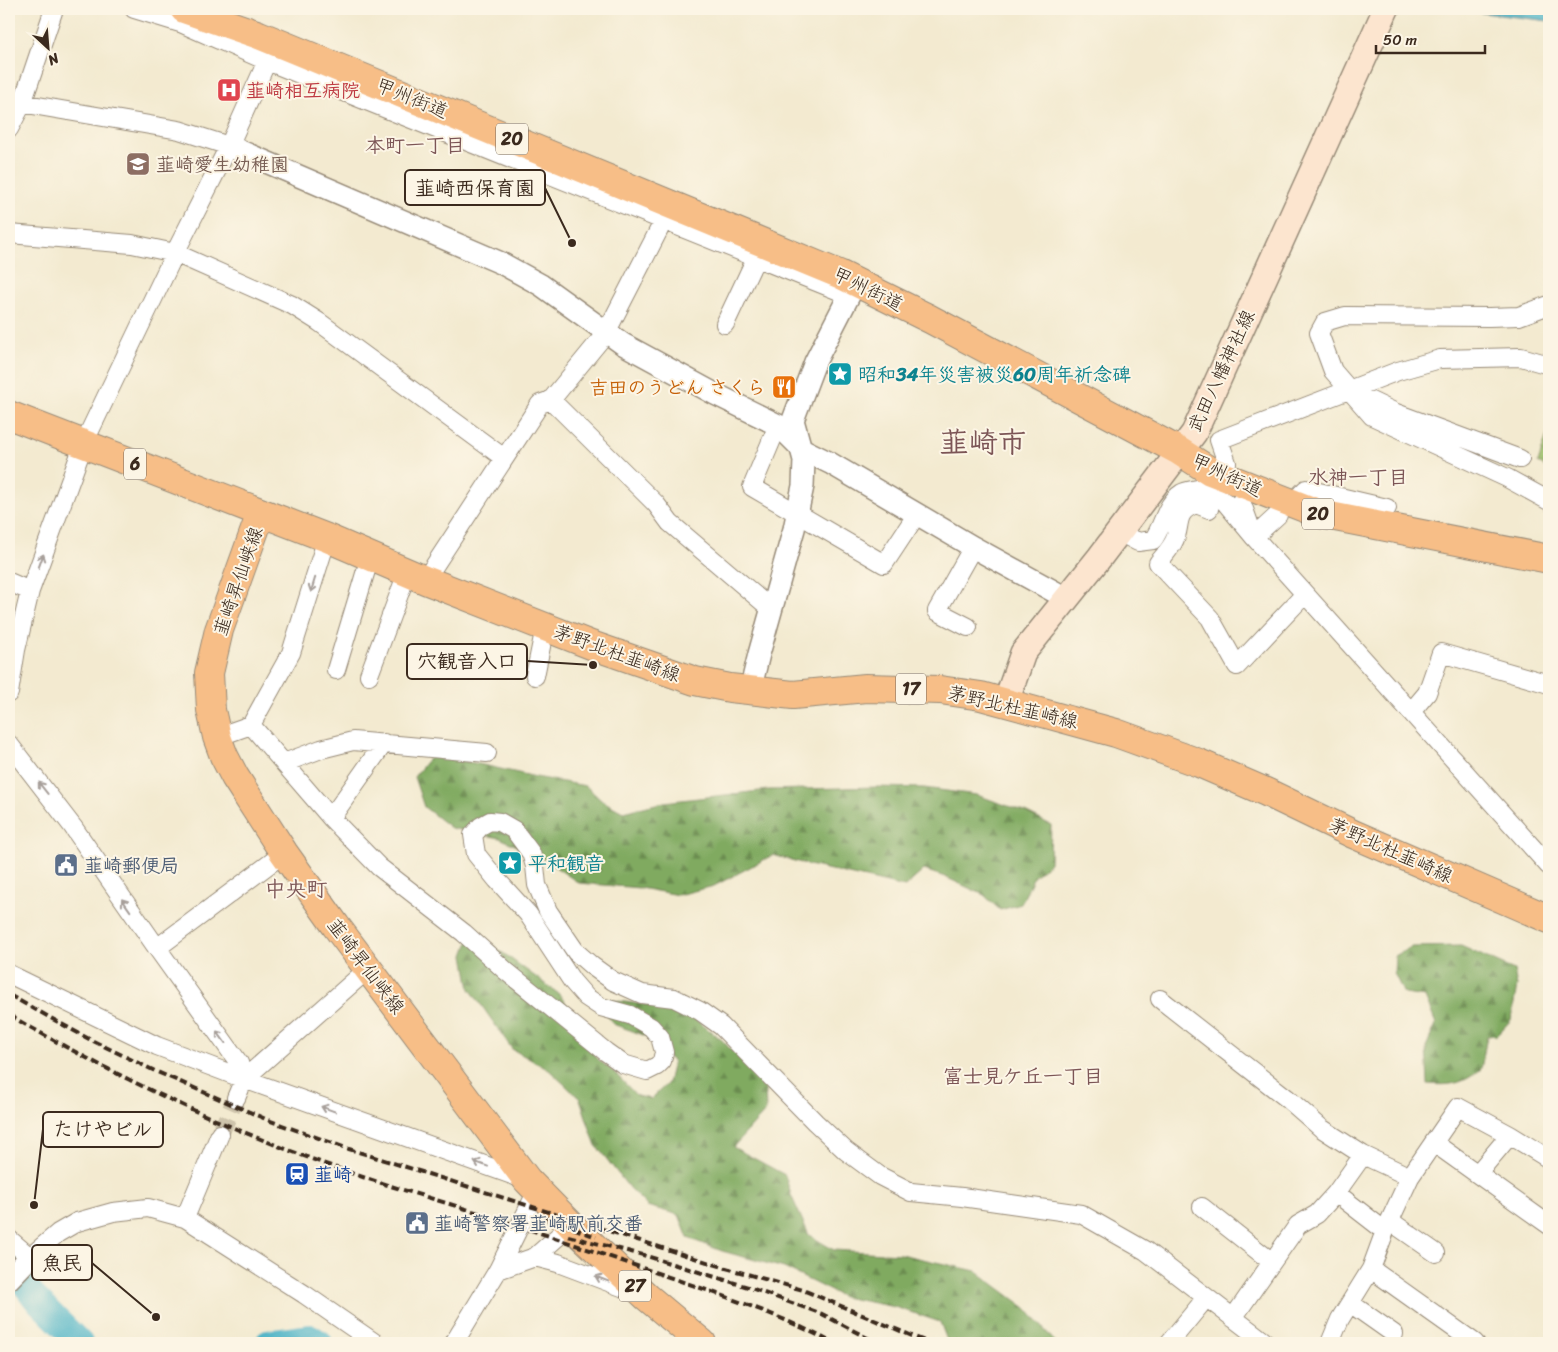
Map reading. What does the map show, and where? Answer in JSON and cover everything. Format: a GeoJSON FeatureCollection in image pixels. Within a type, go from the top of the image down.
{"type":"FeatureCollection","features":[{"type":"Feature","properties":{"kind":"main road","name":"甲州街道"},"geometry":{"type":"LineString","coordinates":[[184,9],[259,35],[930,319],[1186,442],[1210,471],[1320,514],[1549,559]]}},
{"type":"Feature","properties":{"kind":"main road","name":"武田八幡神社線"},"geometry":{"type":"LineString","coordinates":[[1006,702],[1023,653],[1119,532],[1186,442],[1386,9]]}},
{"type":"Feature","properties":{"kind":"main road","name":"6"},"geometry":{"type":"LineString","coordinates":[[9,416],[84,443],[261,513]]}},
{"type":"Feature","properties":{"kind":"main road","name":"茅野北杜韮崎線"},"geometry":{"type":"LineString","coordinates":[[261,513],[327,538],[416,577],[591,645],[695,681],[750,691],[794,695],[866,688],[932,690],[982,696],[1116,733],[1266,792],[1361,838],[1549,919]]}},
{"type":"Feature","properties":{"kind":"main road","name":"韮崎昇仙峡線"},"geometry":{"type":"LineString","coordinates":[[261,513],[219,630],[210,673],[211,710],[217,737],[235,777],[284,853],[368,970],[532,1185],[647,1297],[702,1343]]}},
{"type":"Feature","properties":{"kind":"street"},"geometry":{"type":"LineString","coordinates":[[9,129],[15,102],[54,9]]}},
{"type":"Feature","properties":{"kind":"street"},"geometry":{"type":"LineString","coordinates":[[134,9],[183,24],[267,61],[756,258],[853,288],[815,362],[793,420],[804,460],[803,486],[798,512],[750,691]]}},
{"type":"Feature","properties":{"kind":"street"},"geometry":{"type":"LineString","coordinates":[[9,693],[16,650],[30,590],[84,443],[229,146],[267,61]]}},
{"type":"Feature","properties":{"kind":"street"},"geometry":{"type":"LineString","coordinates":[[15,102],[179,130],[229,146],[501,263],[540,285],[623,344],[715,394],[778,425],[802,449],[830,463],[973,547],[1066,598]]}},
{"type":"Feature","properties":{"kind":"street"},"geometry":{"type":"LineString","coordinates":[[369,675],[416,577],[504,458],[540,404],[551,400],[606,333],[664,220]]}},
{"type":"Feature","properties":{"kind":"street"},"geometry":{"type":"LineString","coordinates":[[9,234],[132,244],[176,253],[292,306],[319,322],[504,458]]}},
{"type":"Feature","properties":{"kind":"street"},"geometry":{"type":"LineString","coordinates":[[725,324],[756,258]]}},
{"type":"Feature","properties":{"kind":"street"},"geometry":{"type":"LineString","coordinates":[[1549,305],[1519,316],[1345,316],[1325,322],[1319,333],[1333,371],[1372,416],[1507,478],[1549,501]]}},
{"type":"Feature","properties":{"kind":"street"},"geometry":{"type":"LineString","coordinates":[[1227,463],[1219,440],[1398,371],[1440,359],[1522,357],[1549,365]]}},
{"type":"Feature","properties":{"kind":"street"},"geometry":{"type":"LineString","coordinates":[[1349,391],[1396,413],[1520,459]]}},
{"type":"Feature","properties":{"kind":"street"},"geometry":{"type":"LineString","coordinates":[[551,400],[656,504],[670,523],[771,609]]}},
{"type":"Feature","properties":{"kind":"street"},"geometry":{"type":"LineString","coordinates":[[778,425],[752,487],[798,512],[884,564],[917,514]]}},
{"type":"Feature","properties":{"kind":"street"},"geometry":{"type":"LineString","coordinates":[[1305,594],[1237,666],[1210,618],[1158,563],[1173,544],[1178,531],[1169,504],[1183,492],[1201,488],[1225,502],[1254,537],[1549,866]]}},
{"type":"Feature","properties":{"kind":"street"},"geometry":{"type":"LineString","coordinates":[[1301,494],[1306,490],[1387,508]]}},
{"type":"Feature","properties":{"kind":"street"},"geometry":{"type":"LineString","coordinates":[[1241,501],[1254,537]]}},
{"type":"Feature","properties":{"kind":"street"},"geometry":{"type":"LineString","coordinates":[[1119,532],[1138,542],[1153,540],[1172,517],[1185,508],[1196,504],[1209,509]]}},
{"type":"Feature","properties":{"kind":"street"},"geometry":{"type":"LineString","coordinates":[[1254,537],[1278,515]]}},
{"type":"Feature","properties":{"kind":"street"},"geometry":{"type":"LineString","coordinates":[[217,737],[251,725],[291,653],[327,538]]}},
{"type":"Feature","properties":{"kind":"street"},"geometry":{"type":"LineString","coordinates":[[968,627],[938,611],[973,547]]}},
{"type":"Feature","properties":{"kind":"street"},"geometry":{"type":"LineString","coordinates":[[336,670],[370,557]]}},
{"type":"Feature","properties":{"kind":"street"},"geometry":{"type":"LineString","coordinates":[[9,582],[30,590]]}},
{"type":"Feature","properties":{"kind":"street"},"geometry":{"type":"LineString","coordinates":[[535,676],[546,627]]}},
{"type":"Feature","properties":{"kind":"street"},"geometry":{"type":"LineString","coordinates":[[1411,712],[1426,693],[1441,653],[1549,684]]}},
{"type":"Feature","properties":{"kind":"street"},"geometry":{"type":"LineString","coordinates":[[251,725],[330,818],[379,867],[464,933],[506,971],[623,1064],[647,1071],[658,1066],[662,1061],[664,1052],[660,1037],[655,1031],[630,1015],[601,1007],[586,996],[572,981],[528,914],[476,854],[473,836],[481,826],[490,821],[500,822],[514,830],[531,853],[540,896],[576,952],[592,966],[613,980],[642,994],[674,998],[700,1011],[721,1026],[814,1122],[846,1151],[880,1176],[911,1192],[971,1198],[1081,1214],[1146,1251],[1266,1343]]}},
{"type":"Feature","properties":{"kind":"street"},"geometry":{"type":"LineString","coordinates":[[284,763],[321,749],[353,741],[487,752]]}},
{"type":"Feature","properties":{"kind":"street"},"geometry":{"type":"LineString","coordinates":[[330,818],[384,743]]}},
{"type":"Feature","properties":{"kind":"street"},"geometry":{"type":"LineString","coordinates":[[9,744],[73,827],[156,948],[239,1062],[244,1079]]}},
{"type":"Feature","properties":{"kind":"street"},"geometry":{"type":"LineString","coordinates":[[156,948],[284,853]]}},
{"type":"Feature","properties":{"kind":"street"},"geometry":{"type":"LineString","coordinates":[[236,1098],[244,1079],[368,970]]}},
{"type":"Feature","properties":{"kind":"street"},"geometry":{"type":"LineString","coordinates":[[9,974],[157,1046],[532,1185],[498,1270],[454,1343]]}},
{"type":"Feature","properties":{"kind":"street"},"geometry":{"type":"LineString","coordinates":[[1160,999],[1288,1099],[1321,1128],[1363,1154],[1410,1177]]}},
{"type":"Feature","properties":{"kind":"street"},"geometry":{"type":"LineString","coordinates":[[1330,1343],[1340,1319],[1371,1269],[1387,1226],[1410,1177],[1458,1107],[1549,1159]]}},
{"type":"Feature","properties":{"kind":"street"},"geometry":{"type":"LineString","coordinates":[[185,1218],[220,1134]]}},
{"type":"Feature","properties":{"kind":"street"},"geometry":{"type":"LineString","coordinates":[[1478,1174],[1510,1135]]}},
{"type":"Feature","properties":{"kind":"street"},"geometry":{"type":"LineString","coordinates":[[1434,1143],[1547,1218]]}},
{"type":"Feature","properties":{"kind":"street"},"geometry":{"type":"LineString","coordinates":[[1233,1318],[1298,1224],[1317,1214],[1336,1193],[1363,1154]]}},
{"type":"Feature","properties":{"kind":"street"},"geometry":{"type":"LineString","coordinates":[[1336,1193],[1387,1226],[1436,1253]]}},
{"type":"Feature","properties":{"kind":"street"},"geometry":{"type":"LineString","coordinates":[[1202,1207],[1272,1262]]}},
{"type":"Feature","properties":{"kind":"street"},"geometry":{"type":"LineString","coordinates":[[9,1278],[30,1256],[58,1233],[77,1222],[112,1212],[148,1208],[185,1218],[296,1289],[374,1343]]}},
{"type":"Feature","properties":{"kind":"street"},"geometry":{"type":"LineString","coordinates":[[498,1270],[535,1257],[571,1225]]}},
{"type":"Feature","properties":{"kind":"street"},"geometry":{"type":"LineString","coordinates":[[9,1239],[30,1256]]}},
{"type":"Feature","properties":{"kind":"street"},"geometry":{"type":"LineString","coordinates":[[535,1257],[558,1262],[647,1297]]}},
{"type":"Feature","properties":{"kind":"street"},"geometry":{"type":"LineString","coordinates":[[1371,1269],[1475,1343]]}},
{"type":"Feature","properties":{"kind":"street"},"geometry":{"type":"LineString","coordinates":[[1168,1343],[1206,1298]]}},
{"type":"Feature","properties":{"kind":"street"},"geometry":{"type":"LineString","coordinates":[[1350,1302],[1394,1334]]}},
{"type":"Feature","properties":{"kind":"green space"},"geometry":{"type":"Polygon","coordinates":[[[1549,429],[1549,469],[1538,463],[1549,429]]]}},
{"type":"Feature","properties":{"kind":"green space"},"geometry":{"type":"Polygon","coordinates":[[[431,756],[586,786],[601,800],[623,812],[664,802],[768,790],[876,787],[924,788],[977,795],[1025,812],[1051,825],[1050,863],[1034,876],[1021,904],[1000,910],[984,895],[945,877],[924,870],[905,887],[773,855],[714,886],[678,895],[640,888],[579,883],[542,858],[500,838],[451,828],[424,807],[414,777],[431,756]]]}},
{"type":"Feature","properties":{"kind":"green space"},"geometry":{"type":"Polygon","coordinates":[[[473,931],[559,994],[581,1024],[595,1057],[613,1071],[637,1096],[651,1099],[668,1083],[673,1062],[646,1036],[613,1024],[597,998],[683,1010],[722,1040],[765,1087],[766,1111],[733,1147],[785,1175],[791,1195],[809,1235],[834,1250],[900,1254],[976,1271],[1026,1308],[1056,1343],[948,1343],[940,1322],[895,1307],[843,1297],[784,1268],[722,1251],[688,1238],[679,1215],[647,1206],[630,1189],[595,1144],[580,1099],[549,1070],[512,1049],[470,989],[464,955],[473,931]]]}},
{"type":"Feature","properties":{"kind":"green space"},"geometry":{"type":"Polygon","coordinates":[[[1461,946],[1514,970],[1517,986],[1511,1020],[1497,1035],[1487,1036],[1481,1069],[1468,1078],[1456,1083],[1443,1085],[1428,1084],[1426,1047],[1436,1024],[1425,997],[1404,994],[1394,973],[1395,956],[1411,947],[1461,946]]]}},
{"type":"Feature","properties":{"kind":"water"},"geometry":{"type":"Polygon","coordinates":[[[1451,9],[1549,9],[1549,21],[1451,9]]]}},
{"type":"Feature","properties":{"kind":"waterway"},"geometry":{"type":"LineString","coordinates":[[9,1263],[35,1298],[80,1343]]}},
{"type":"Feature","properties":{"kind":"waterway"},"geometry":{"type":"LineString","coordinates":[[268,1343],[311,1337],[320,1343]]}},
{"type":"Feature","properties":{"kind":"tunnel"},"geometry":{"type":"LineString","coordinates":[[220,1134],[236,1098]]}},
{"type":"Feature","properties":{"kind":"railway"},"geometry":{"type":"LineString","coordinates":[[9,995],[89,1039],[155,1071],[268,1120],[349,1149],[726,1268],[803,1290],[929,1343]]}},
{"type":"Feature","properties":{"kind":"railway"},"geometry":{"type":"LineString","coordinates":[[9,1015],[131,1081],[258,1138],[380,1183],[467,1209],[728,1298],[771,1314],[833,1343]]}},
{"type":"Feature","properties":{"kind":"railway"},"geometry":{"type":"LineString","coordinates":[[540,1215],[596,1237]]}},
{"type":"Feature","properties":{"kind":"railway"},"geometry":{"type":"LineString","coordinates":[[568,1236],[643,1255],[748,1287],[822,1314],[877,1343]]}},
{"type":"Feature","properties":{"kind":"place","name":"韮崎相互病院"},"geometry":{"type":"Point","coordinates":[229,90]}},
{"type":"Feature","properties":{"kind":"place","name":"韮崎愛生幼稚園"},"geometry":{"type":"Point","coordinates":[138,164]}},
{"type":"Feature","properties":{"kind":"place","name":"韮崎西保育園"},"geometry":{"type":"Point","coordinates":[572,243]}},
{"type":"Feature","properties":{"kind":"place","name":"昭和34年災害被災60周年祈念碑"},"geometry":{"type":"Point","coordinates":[840,374]}},
{"type":"Feature","properties":{"kind":"place","name":"吉田のうどん さくら"},"geometry":{"type":"Point","coordinates":[784,387]}},
{"type":"Feature","properties":{"kind":"place","name":"穴観音入口"},"geometry":{"type":"Point","coordinates":[593,665]}},
{"type":"Feature","properties":{"kind":"place","name":"平和観音"},"geometry":{"type":"Point","coordinates":[510,863]}},
{"type":"Feature","properties":{"kind":"place","name":"韮崎郵便局"},"geometry":{"type":"Point","coordinates":[66,865]}},
{"type":"Feature","properties":{"kind":"place","name":"韮崎"},"geometry":{"type":"Point","coordinates":[297,1174]}},
{"type":"Feature","properties":{"kind":"place","name":"たけやビル"},"geometry":{"type":"Point","coordinates":[34,1205]}},
{"type":"Feature","properties":{"kind":"place","name":"韮崎警察署韮崎駅前交番"},"geometry":{"type":"Point","coordinates":[417,1223]}},
{"type":"Feature","properties":{"kind":"place","name":"魚民"},"geometry":{"type":"Point","coordinates":[156,1317]}},
{"type":"Feature","properties":{"kind":"district","name":"本町一丁目"},"geometry":{"type":"Point","coordinates":[415,145]}},
{"type":"Feature","properties":{"kind":"district","name":"韮崎市"},"geometry":{"type":"Point","coordinates":[983,442]}},
{"type":"Feature","properties":{"kind":"district","name":"水神一丁目"},"geometry":{"type":"Point","coordinates":[1358,477]}},
{"type":"Feature","properties":{"kind":"district","name":"中央町"},"geometry":{"type":"Point","coordinates":[296,889]}},
{"type":"Feature","properties":{"kind":"district","name":"富士見ケ丘一丁目"},"geometry":{"type":"Point","coordinates":[1023,1076]}}]}
